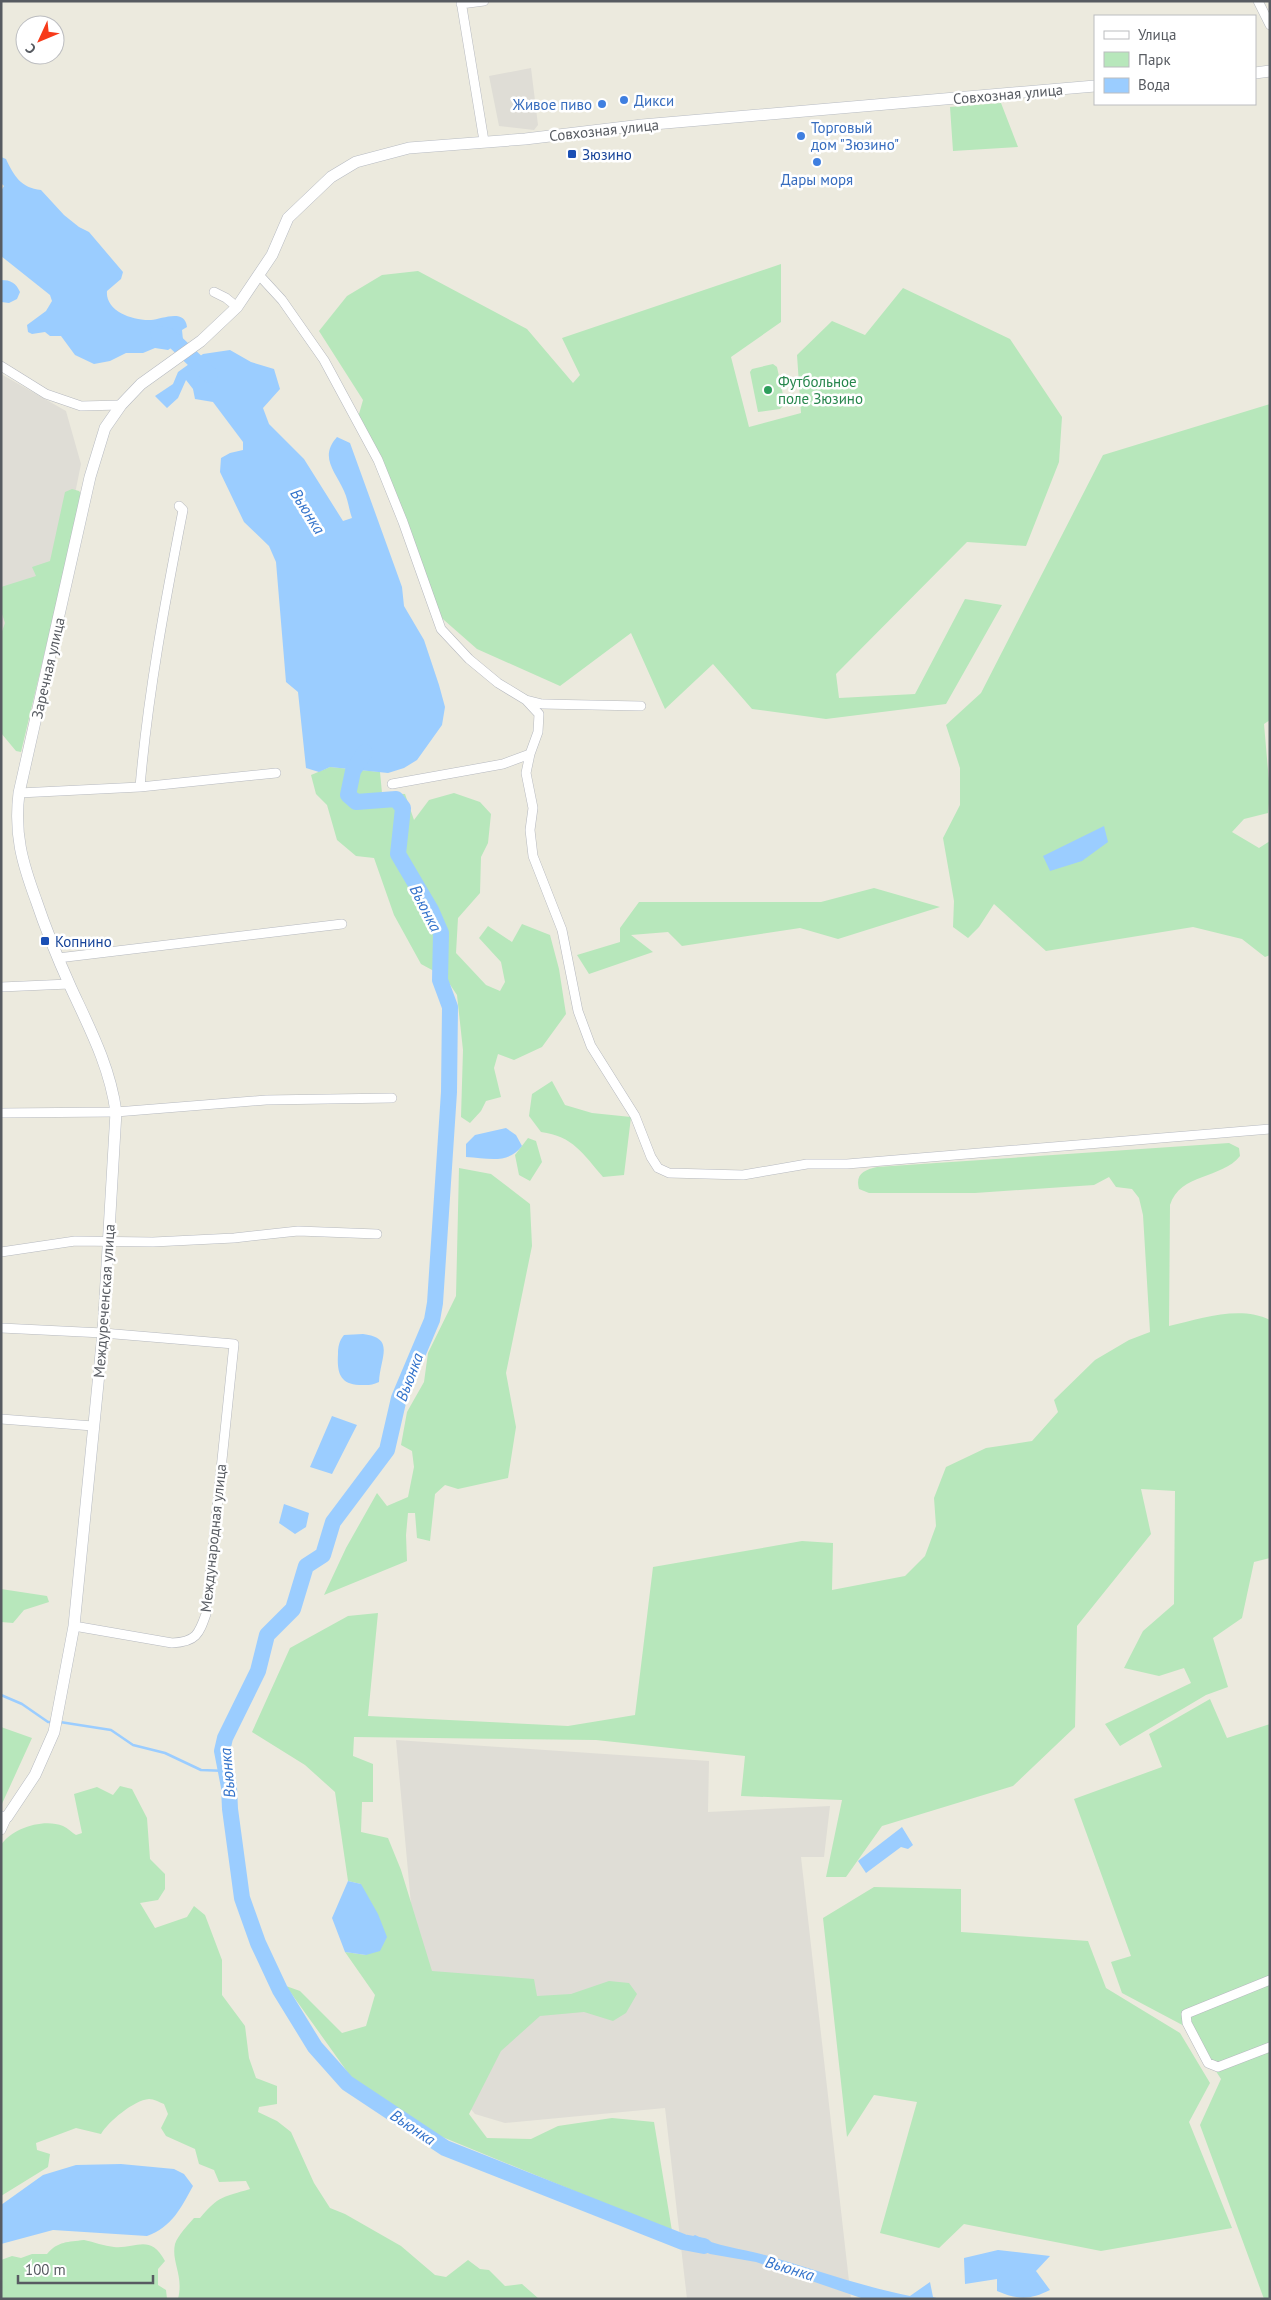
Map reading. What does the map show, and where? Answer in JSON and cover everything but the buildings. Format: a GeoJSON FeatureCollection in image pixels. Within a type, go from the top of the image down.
{"type":"FeatureCollection","features":[{"type":"Feature","properties":{"kind":"street"},"geometry":{"type":"LineString","coordinates":[[484,1],[461,3],[484,141]]}},
{"type":"Feature","properties":{"kind":"street"},"geometry":{"type":"LineString","coordinates":[[1258,1],[1270,25]]}},
{"type":"Feature","properties":{"kind":"street"},"geometry":{"type":"LineString","coordinates":[[1256,72],[1270,71]]}},
{"type":"Feature","properties":{"kind":"street","name":"Совхозная улица"},"geometry":{"type":"LineString","coordinates":[[160,368],[200,341],[236,307],[272,255],[288,218],[331,177],[356,162],[409,148],[525,139],[642,125],[1094,86]]}},
{"type":"Feature","properties":{"kind":"street"},"geometry":{"type":"LineString","coordinates":[[259,275],[282,300],[324,360],[378,460],[403,522],[440,629],[469,659],[498,683],[526,700],[539,714],[538,732],[526,773],[532,808],[530,830],[533,856],[562,930],[578,1011],[591,1046],[634,1116],[651,1157],[658,1168],[669,1173],[743,1175],[807,1164],[847,1164],[1270,1129]]}},
{"type":"Feature","properties":{"kind":"street"},"geometry":{"type":"LineString","coordinates":[[214,292],[226,298],[236,307]]}},
{"type":"Feature","properties":{"kind":"street"},"geometry":{"type":"LineString","coordinates":[[1,366],[46,394],[82,406],[121,405]]}},
{"type":"Feature","properties":{"kind":"street","name":"Заречная улица"},"geometry":{"type":"LineString","coordinates":[[69,984],[22,861],[16,815],[19,793],[94,460],[104,428],[121,405],[160,368]]}},
{"type":"Feature","properties":{"kind":"street"},"geometry":{"type":"LineString","coordinates":[[140,787],[146,718],[162,617],[184,510],[179,506]]}},
{"type":"Feature","properties":{"kind":"street"},"geometry":{"type":"LineString","coordinates":[[526,700],[542,704],[641,706]]}},
{"type":"Feature","properties":{"kind":"street"},"geometry":{"type":"LineString","coordinates":[[392,784],[503,764],[530,754]]}},
{"type":"Feature","properties":{"kind":"street"},"geometry":{"type":"LineString","coordinates":[[19,793],[140,787],[276,773]]}},
{"type":"Feature","properties":{"kind":"street"},"geometry":{"type":"LineString","coordinates":[[58,958],[342,924]]}},
{"type":"Feature","properties":{"kind":"street"},"geometry":{"type":"LineString","coordinates":[[1,987],[69,984]]}},
{"type":"Feature","properties":{"kind":"street","name":"Междуреченская улица"},"geometry":{"type":"LineString","coordinates":[[4,1816],[35,1775],[54,1732],[74,1626],[103,1333],[116,1112],[114,1093],[105,1062],[69,984]]}},
{"type":"Feature","properties":{"kind":"street"},"geometry":{"type":"LineString","coordinates":[[1,1113],[116,1112],[266,1100],[392,1098]]}},
{"type":"Feature","properties":{"kind":"street"},"geometry":{"type":"LineString","coordinates":[[1,1252],[75,1241],[153,1242],[234,1238],[298,1231],[377,1234]]}},
{"type":"Feature","properties":{"kind":"street"},"geometry":{"type":"LineString","coordinates":[[1,1328],[103,1333]]}},
{"type":"Feature","properties":{"kind":"street","name":"Международная улица"},"geometry":{"type":"LineString","coordinates":[[74,1626],[172,1642],[184,1642],[193,1639],[200,1630],[206,1614],[234,1344],[103,1333]]}},
{"type":"Feature","properties":{"kind":"street"},"geometry":{"type":"LineString","coordinates":[[1,1419],[94,1426]]}},
{"type":"Feature","properties":{"kind":"street"},"geometry":{"type":"LineString","coordinates":[[1,1830],[4,1816]]}},
{"type":"Feature","properties":{"kind":"street"},"geometry":{"type":"LineString","coordinates":[[1270,1980],[1186,2014],[1187,2023],[1208,2063],[1218,2067],[1270,2047]]}},
{"type":"Feature","properties":{"kind":"shaded area"},"geometry":{"type":"Polygon","coordinates":[[[531,68],[538,125],[534,130],[499,126],[489,76],[531,68]]]}},
{"type":"Feature","properties":{"kind":"shaded area"},"geometry":{"type":"Polygon","coordinates":[[[1,374],[66,411],[81,464],[44,647],[1,657],[1,374]]]}},
{"type":"Feature","properties":{"kind":"shaded area"},"geometry":{"type":"Polygon","coordinates":[[[396,1740],[709,1761],[708,1812],[830,1806],[824,1857],[801,1857],[851,2299],[687,2299],[665,2108],[505,2123],[475,2114],[437,2070],[421,2014],[396,1740]]]}},
{"type":"Feature","properties":{"kind":"green space"},"geometry":{"type":"Polygon","coordinates":[[[1001,103],[1018,147],[953,151],[950,107],[1001,103]]]}},
{"type":"Feature","properties":{"kind":"green space"},"geometry":{"type":"Polygon","coordinates":[[[781,264],[781,322],[731,357],[749,427],[801,413],[797,355],[832,321],[865,335],[903,288],[1010,339],[1062,417],[1059,462],[1026,546],[967,542],[836,674],[839,698],[915,694],[965,599],[1002,605],[946,704],[826,719],[752,709],[713,664],[665,709],[631,633],[560,686],[477,649],[436,613],[357,421],[363,400],[319,331],[347,296],[382,275],[418,271],[527,329],[573,383],[580,375],[562,338],[781,264]]]}},
{"type":"Feature","properties":{"kind":"green space","name":"Футбольное поле Зюзино"},"geometry":{"type":"Polygon","coordinates":[[[773,364],[777,367],[785,404],[780,409],[758,412],[750,372],[752,369],[773,364]]]}},
{"type":"Feature","properties":{"kind":"green space"},"geometry":{"type":"Polygon","coordinates":[[[1270,404],[1270,720],[1264,724],[1270,793],[1268,813],[1244,819],[1232,832],[1259,848],[1270,841],[1270,955],[1265,957],[1242,939],[1193,927],[1046,951],[994,904],[979,927],[968,938],[953,927],[954,901],[943,838],[960,805],[960,768],[946,725],[981,693],[1103,455],[1270,404]]]}},
{"type":"Feature","properties":{"kind":"green space"},"geometry":{"type":"Polygon","coordinates":[[[72,489],[79,491],[82,495],[21,752],[16,751],[1,733],[1,634],[5,623],[1,611],[1,587],[36,576],[32,567],[50,561],[65,492],[72,489]]]}},
{"type":"Feature","properties":{"kind":"green space"},"geometry":{"type":"Polygon","coordinates":[[[330,767],[380,772],[382,793],[405,794],[414,820],[429,800],[454,793],[480,802],[491,814],[488,843],[481,857],[480,893],[458,918],[456,953],[486,985],[500,991],[505,982],[501,962],[479,938],[488,926],[512,942],[522,924],[550,935],[559,969],[566,1014],[542,1047],[514,1060],[498,1054],[494,1068],[501,1097],[486,1101],[481,1111],[470,1123],[461,1117],[463,1050],[457,995],[445,977],[421,964],[394,915],[374,858],[356,856],[337,840],[327,805],[316,794],[311,775],[330,767]]]}},
{"type":"Feature","properties":{"kind":"green space"},"geometry":{"type":"Polygon","coordinates":[[[874,888],[940,907],[838,939],[800,928],[682,946],[668,932],[631,935],[653,952],[589,974],[577,955],[620,942],[620,928],[639,902],[821,902],[874,888]]]}},
{"type":"Feature","properties":{"kind":"green space"},"geometry":{"type":"Polygon","coordinates":[[[552,1081],[565,1105],[592,1113],[631,1117],[624,1175],[603,1177],[576,1147],[561,1137],[541,1132],[529,1116],[532,1094],[552,1081]]]}},
{"type":"Feature","properties":{"kind":"green space"},"geometry":{"type":"Polygon","coordinates":[[[528,1138],[536,1141],[542,1162],[530,1181],[519,1175],[515,1155],[528,1138]]]}},
{"type":"Feature","properties":{"kind":"green space"},"geometry":{"type":"Polygon","coordinates":[[[1229,1143],[1239,1148],[1240,1156],[1223,1169],[1192,1181],[1183,1187],[1175,1195],[1170,1205],[1169,1326],[1233,1313],[1258,1316],[1270,1320],[1270,1558],[1254,1562],[1242,1618],[1213,1638],[1228,1687],[1206,1695],[1120,1746],[1105,1724],[1191,1683],[1184,1668],[1159,1676],[1124,1668],[1143,1631],[1174,1604],[1175,1491],[1141,1489],[1151,1534],[1077,1626],[1075,1727],[1013,1786],[882,1826],[846,1877],[826,1877],[842,1800],[741,1796],[745,1756],[596,1740],[354,1737],[353,1756],[373,1764],[373,1802],[362,1802],[361,1832],[388,1838],[401,1870],[432,1971],[534,1979],[537,1996],[571,1994],[609,1981],[629,1983],[637,1994],[626,2013],[613,2021],[584,2012],[540,2016],[501,2051],[469,2114],[487,2138],[531,2139],[558,2126],[612,2118],[654,2122],[672,2231],[440,2136],[351,2077],[286,1986],[300,1991],[342,2033],[366,2026],[375,1995],[345,1952],[366,1955],[361,1884],[348,1881],[335,1792],[305,1765],[252,1732],[290,1648],[348,1616],[378,1613],[368,1716],[568,1726],[635,1715],[653,1567],[802,1541],[833,1543],[832,1590],[905,1576],[925,1556],[936,1526],[934,1498],[946,1467],[986,1448],[1032,1441],[1058,1412],[1054,1400],[1095,1360],[1129,1340],[1150,1332],[1143,1215],[1139,1198],[1132,1189],[1116,1187],[1109,1177],[1094,1185],[975,1193],[869,1193],[859,1189],[858,1180],[860,1176],[865,1171],[877,1167],[1229,1143]]]}},
{"type":"Feature","properties":{"kind":"green space"},"geometry":{"type":"Polygon","coordinates":[[[459,1168],[491,1174],[530,1204],[532,1246],[506,1373],[516,1427],[508,1478],[458,1489],[445,1485],[435,1494],[430,1541],[417,1538],[415,1513],[408,1513],[406,1535],[407,1561],[324,1595],[346,1548],[377,1493],[387,1506],[408,1497],[414,1467],[412,1451],[401,1445],[407,1412],[424,1382],[428,1353],[456,1296],[459,1168]]]}},
{"type":"Feature","properties":{"kind":"green space"},"geometry":{"type":"Polygon","coordinates":[[[1,1589],[47,1596],[49,1602],[24,1610],[13,1623],[1,1622],[1,1589]]]}},
{"type":"Feature","properties":{"kind":"green space"},"geometry":{"type":"Polygon","coordinates":[[[1210,1699],[1227,1738],[1270,1724],[1270,2299],[1264,2299],[1200,2125],[1221,2079],[1188,2028],[1122,1993],[1111,1962],[1131,1956],[1074,1799],[1162,1767],[1149,1734],[1210,1699]]]}},
{"type":"Feature","properties":{"kind":"green space"},"geometry":{"type":"Polygon","coordinates":[[[1,1727],[32,1738],[1,1806],[1,1727]]]}},
{"type":"Feature","properties":{"kind":"green space"},"geometry":{"type":"Polygon","coordinates":[[[120,1786],[132,1789],[147,1818],[150,1859],[165,1874],[165,1889],[158,1900],[140,1903],[155,1928],[187,1917],[194,1906],[205,1915],[222,1960],[222,1995],[245,2026],[249,2058],[256,2078],[277,2086],[277,2104],[259,2107],[258,2112],[277,2121],[291,2132],[314,2183],[330,2208],[345,2214],[401,2246],[435,2275],[446,2277],[468,2260],[480,2269],[489,2270],[505,2286],[522,2284],[539,2299],[178,2299],[180,2283],[174,2251],[178,2237],[194,2218],[200,2218],[217,2201],[250,2189],[246,2181],[219,2182],[214,2170],[199,2164],[195,2149],[166,2136],[161,2128],[168,2114],[164,2104],[151,2099],[143,2100],[129,2107],[115,2118],[101,2134],[76,2128],[36,2143],[37,2150],[50,2154],[48,2167],[1,2196],[1,1845],[20,1829],[38,1824],[55,1824],[65,1827],[76,1835],[82,1833],[74,1794],[97,1787],[113,1795],[120,1786]]]}},
{"type":"Feature","properties":{"kind":"green space"},"geometry":{"type":"Polygon","coordinates":[[[874,1887],[961,1889],[961,1932],[1088,1941],[1106,1988],[1180,2033],[1210,2083],[1189,2122],[1232,2228],[1101,2251],[964,2224],[939,2248],[880,2233],[917,2102],[874,2095],[847,2137],[823,1918],[874,1887]]]}},
{"type":"Feature","properties":{"kind":"green space"},"geometry":{"type":"Polygon","coordinates":[[[84,2240],[114,2247],[142,2244],[154,2247],[165,2261],[158,2269],[158,2285],[166,2290],[167,2299],[1,2299],[1,2260],[12,2256],[21,2258],[32,2254],[47,2254],[59,2244],[84,2240]]]}},
{"type":"Feature","properties":{"kind":"water"},"geometry":{"type":"Polygon","coordinates":[[[1,157],[6,159],[15,176],[23,184],[41,190],[64,215],[89,232],[123,272],[121,279],[107,291],[110,304],[115,309],[136,319],[151,320],[178,316],[185,321],[187,327],[182,330],[183,340],[168,350],[155,348],[143,353],[126,353],[110,361],[94,364],[75,355],[61,336],[50,336],[45,332],[32,334],[28,332],[27,325],[46,311],[52,301],[50,295],[1,256],[1,191],[4,186],[1,183],[1,157]]]}},
{"type":"Feature","properties":{"kind":"water"},"geometry":{"type":"Polygon","coordinates":[[[1,280],[10,281],[17,286],[20,292],[17,299],[9,303],[1,302],[1,280]]]}},
{"type":"Feature","properties":{"kind":"water"},"geometry":{"type":"Polygon","coordinates":[[[230,350],[251,362],[274,369],[280,389],[263,408],[269,424],[304,459],[343,521],[352,518],[345,494],[330,464],[329,451],[337,437],[350,443],[402,587],[404,606],[424,640],[445,707],[442,725],[417,760],[404,768],[388,773],[330,767],[319,772],[306,768],[298,692],[286,682],[276,562],[269,546],[244,522],[220,472],[221,458],[230,453],[243,450],[243,442],[213,402],[195,399],[193,389],[186,380],[178,398],[167,408],[155,396],[173,384],[178,372],[203,354],[230,350]]]}},
{"type":"Feature","properties":{"kind":"water"},"geometry":{"type":"Polygon","coordinates":[[[1104,826],[1108,842],[1082,861],[1050,871],[1043,856],[1104,826]]]}},
{"type":"Feature","properties":{"kind":"water"},"geometry":{"type":"Polygon","coordinates":[[[506,1128],[516,1135],[522,1146],[516,1152],[510,1156],[497,1159],[466,1157],[466,1144],[475,1135],[506,1128]]]}},
{"type":"Feature","properties":{"kind":"water"},"geometry":{"type":"Polygon","coordinates":[[[363,1334],[380,1340],[384,1350],[379,1382],[371,1385],[347,1382],[341,1376],[338,1366],[339,1346],[344,1335],[363,1334]]]}},
{"type":"Feature","properties":{"kind":"water"},"geometry":{"type":"Polygon","coordinates":[[[332,1416],[357,1425],[332,1474],[310,1467],[332,1416]]]}},
{"type":"Feature","properties":{"kind":"water"},"geometry":{"type":"Polygon","coordinates":[[[284,1504],[309,1513],[306,1527],[295,1534],[279,1523],[284,1504]]]}},
{"type":"Feature","properties":{"kind":"water"},"geometry":{"type":"Polygon","coordinates":[[[902,1827],[913,1845],[908,1849],[901,1847],[866,1873],[858,1861],[902,1827]]]}},
{"type":"Feature","properties":{"kind":"water"},"geometry":{"type":"Polygon","coordinates":[[[348,1881],[361,1884],[378,1914],[387,1937],[380,1951],[366,1955],[345,1952],[332,1918],[348,1881]]]}},
{"type":"Feature","properties":{"kind":"water"},"geometry":{"type":"Polygon","coordinates":[[[121,2164],[174,2169],[184,2174],[193,2186],[175,2216],[156,2232],[147,2236],[53,2230],[1,2244],[1,2205],[43,2175],[76,2165],[121,2164]]]}},
{"type":"Feature","properties":{"kind":"water"},"geometry":{"type":"Polygon","coordinates":[[[695,2235],[721,2245],[765,2255],[910,2296],[930,2282],[933,2297],[940,2299],[864,2299],[756,2262],[710,2254],[683,2242],[695,2235]]]}},
{"type":"Feature","properties":{"kind":"water"},"geometry":{"type":"Polygon","coordinates":[[[998,2250],[1050,2256],[1036,2271],[1050,2290],[1036,2296],[1024,2298],[997,2291],[997,2279],[965,2284],[964,2258],[998,2250]]]}},
{"type":"Feature","properties":{"kind":"waterway","name":"Вьюнка"},"geometry":{"type":"LineString","coordinates":[[158,334],[169,336],[210,375]]}},
{"type":"Feature","properties":{"kind":"waterway","name":"Вьюнка"},"geometry":{"type":"LineString","coordinates":[[365,752],[353,771],[348,795],[356,802],[396,799],[403,808],[398,854],[431,910],[441,933],[440,980],[450,1007],[449,1092],[435,1303],[432,1320],[399,1398],[387,1450],[333,1522],[323,1555],[306,1566],[293,1609],[267,1635],[258,1671],[225,1738],[222,1751],[229,1787],[230,1809],[242,1898],[258,1943],[280,1990],[315,2047],[347,2083],[445,2148],[683,2242],[704,2246]]}},
{"type":"Feature","properties":{"kind":"waterway"},"geometry":{"type":"LineString","coordinates":[[1,1695],[22,1704],[48,1722],[52,1722]]}},
{"type":"Feature","properties":{"kind":"waterway"},"geometry":{"type":"LineString","coordinates":[[60,1722],[111,1730],[133,1745],[165,1753],[201,1770],[227,1771]]}},
{"type":"Feature","properties":{"kind":"place","name":"Дикси"},"geometry":{"type":"Point","coordinates":[624,100]}},
{"type":"Feature","properties":{"kind":"place","name":"Живое пиво"},"geometry":{"type":"Point","coordinates":[602,104]}},
{"type":"Feature","properties":{"kind":"place","name":"Торговый дом \"Зюзино\""},"geometry":{"type":"Point","coordinates":[801,136]}},
{"type":"Feature","properties":{"kind":"place","name":"Зюзино"},"geometry":{"type":"Point","coordinates":[572,154]}},
{"type":"Feature","properties":{"kind":"place","name":"Дары моря"},"geometry":{"type":"Point","coordinates":[817,162]}},
{"type":"Feature","properties":{"kind":"place","name":"Футбольное поле Зюзино"},"geometry":{"type":"Point","coordinates":[768,390]}},
{"type":"Feature","properties":{"kind":"place","name":"Копнино"},"geometry":{"type":"Point","coordinates":[45,941]}}]}
